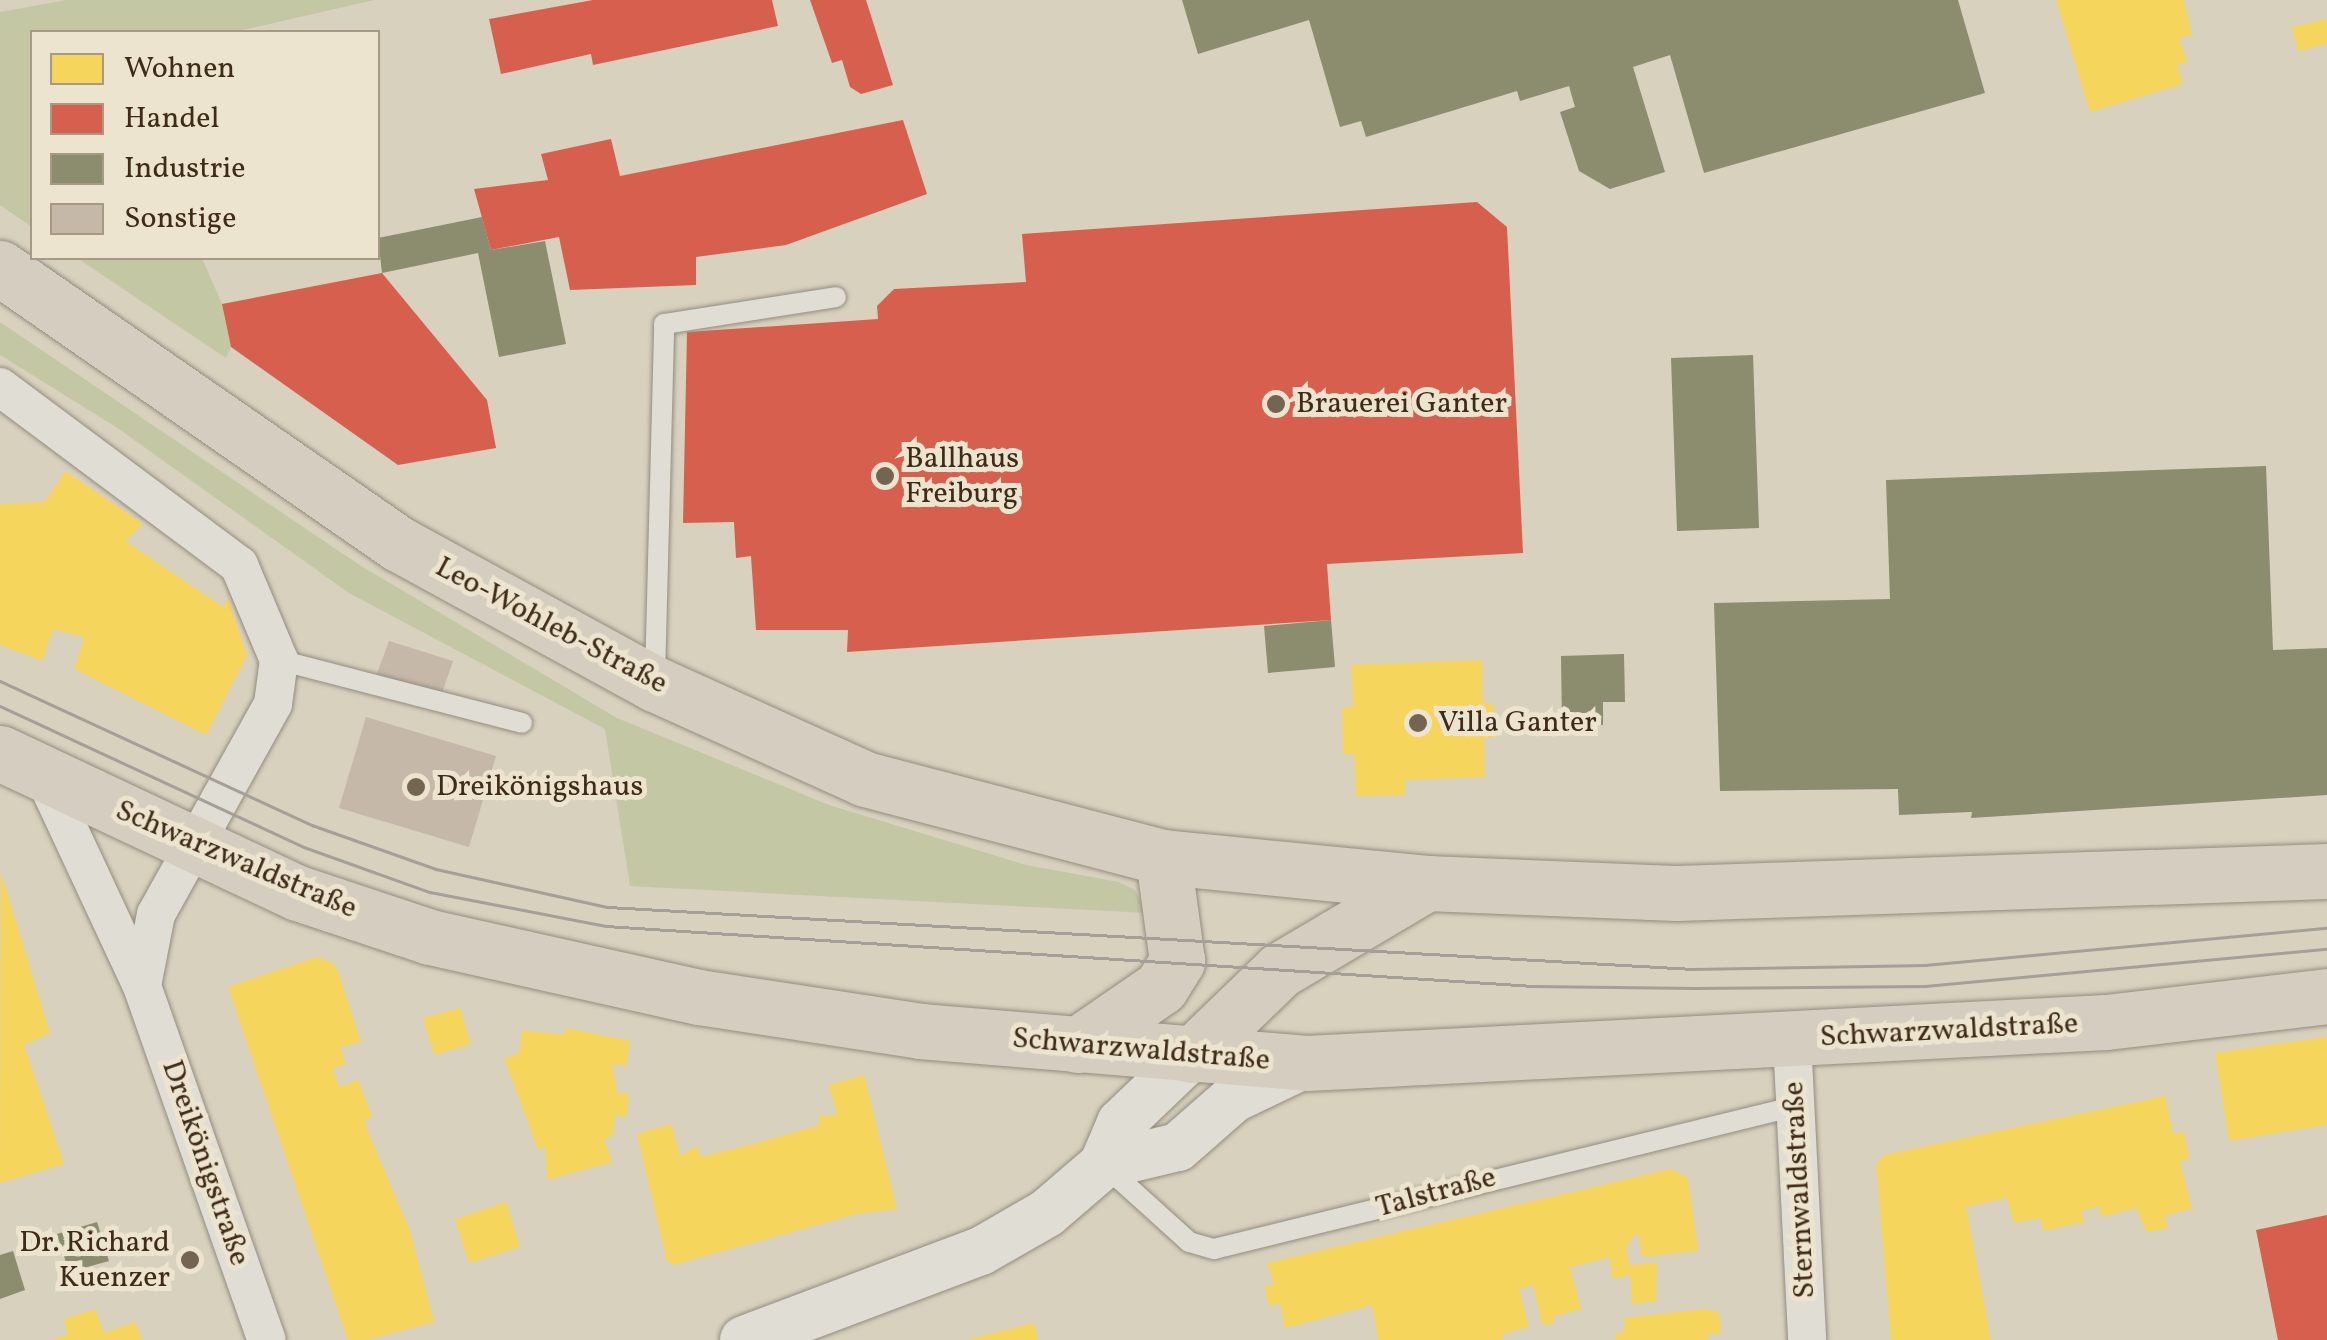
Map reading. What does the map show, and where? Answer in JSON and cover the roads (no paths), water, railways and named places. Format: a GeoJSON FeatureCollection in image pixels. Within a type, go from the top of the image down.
{"type":"FeatureCollection","features":[{"type":"Feature","properties":{"kind":"main road","name":"Leo-Wohleb-Straße"},"geometry":{"type":"LineString","coordinates":[[0,268],[398,544],[655,684],[865,779],[1163,857]]}},
{"type":"Feature","properties":{"kind":"main road","name":"Schwarzwaldstraße"},"geometry":{"type":"LineString","coordinates":[[22,763],[190,846],[298,893],[411,931],[559,968],[778,1011],[1077,1045],[1306,1063],[2106,1022],[2327,996]]}},
{"type":"Feature","properties":{"kind":"main road"},"geometry":{"type":"LineString","coordinates":[[1077,1045],[1161,987],[1177,961],[1163,857],[1427,883],[1677,893],[2327,871]]}},
{"type":"Feature","properties":{"kind":"main road"},"geometry":{"type":"LineString","coordinates":[[1192,1055],[1280,970],[1427,883]]}},
{"type":"Feature","properties":{"kind":"main road"},"geometry":{"type":"LineString","coordinates":[[1280,970],[1273,1013],[1306,1063]]}},
{"type":"Feature","properties":{"kind":"street"},"geometry":{"type":"LineString","coordinates":[[0,387],[239,565],[278,660],[272,704],[190,846],[156,914],[142,986]]}},
{"type":"Feature","properties":{"kind":"street","name":"Dreikönigstraße"},"geometry":{"type":"LineString","coordinates":[[22,763],[142,986],[267,1340]]}},
{"type":"Feature","properties":{"kind":"street","name":"Sternwaldstraße"},"geometry":{"type":"LineString","coordinates":[[1792,1040],[1808,1340]]}},
{"type":"Feature","properties":{"kind":"street"},"geometry":{"type":"LineString","coordinates":[[1104,1165],[1120,1122],[1192,1055]]}},
{"type":"Feature","properties":{"kind":"street"},"geometry":{"type":"LineString","coordinates":[[744,1340],[981,1251],[1047,1213],[1104,1165],[1178,1147],[1234,1098],[1306,1063]]}},
{"type":"Feature","properties":{"kind":"lane"},"geometry":{"type":"LineString","coordinates":[[655,684],[664,324],[836,297]]}},
{"type":"Feature","properties":{"kind":"lane"},"geometry":{"type":"LineString","coordinates":[[278,660],[522,723]]}},
{"type":"Feature","properties":{"kind":"lane","name":"Talstraße"},"geometry":{"type":"LineString","coordinates":[[1104,1165],[1189,1242],[1214,1249],[1796,1106]]}},
{"type":"Feature","properties":{"kind":"tram line"},"geometry":{"type":"LineString","coordinates":[[0,681],[312,825],[436,869],[608,907],[1692,969],[1926,965],[2327,928]]}},
{"type":"Feature","properties":{"kind":"tram line"},"geometry":{"type":"LineString","coordinates":[[0,706],[304,847],[430,892],[606,926],[1533,986],[1926,986],[2327,949]]}},
{"type":"Feature","properties":{"kind":"place","name":"Brauerei Ganter"},"geometry":{"type":"Point","coordinates":[1276,404]}},
{"type":"Feature","properties":{"kind":"place","name":"Ballhaus Freiburg"},"geometry":{"type":"Point","coordinates":[885,476]}},
{"type":"Feature","properties":{"kind":"place","name":"Villa Ganter"},"geometry":{"type":"Point","coordinates":[1418,723]}},
{"type":"Feature","properties":{"kind":"place","name":"Dreikönigshaus"},"geometry":{"type":"Point","coordinates":[416,787]}},
{"type":"Feature","properties":{"kind":"place","name":"Dr. Richard Kuenzer"},"geometry":{"type":"Point","coordinates":[190,1260]}}]}
